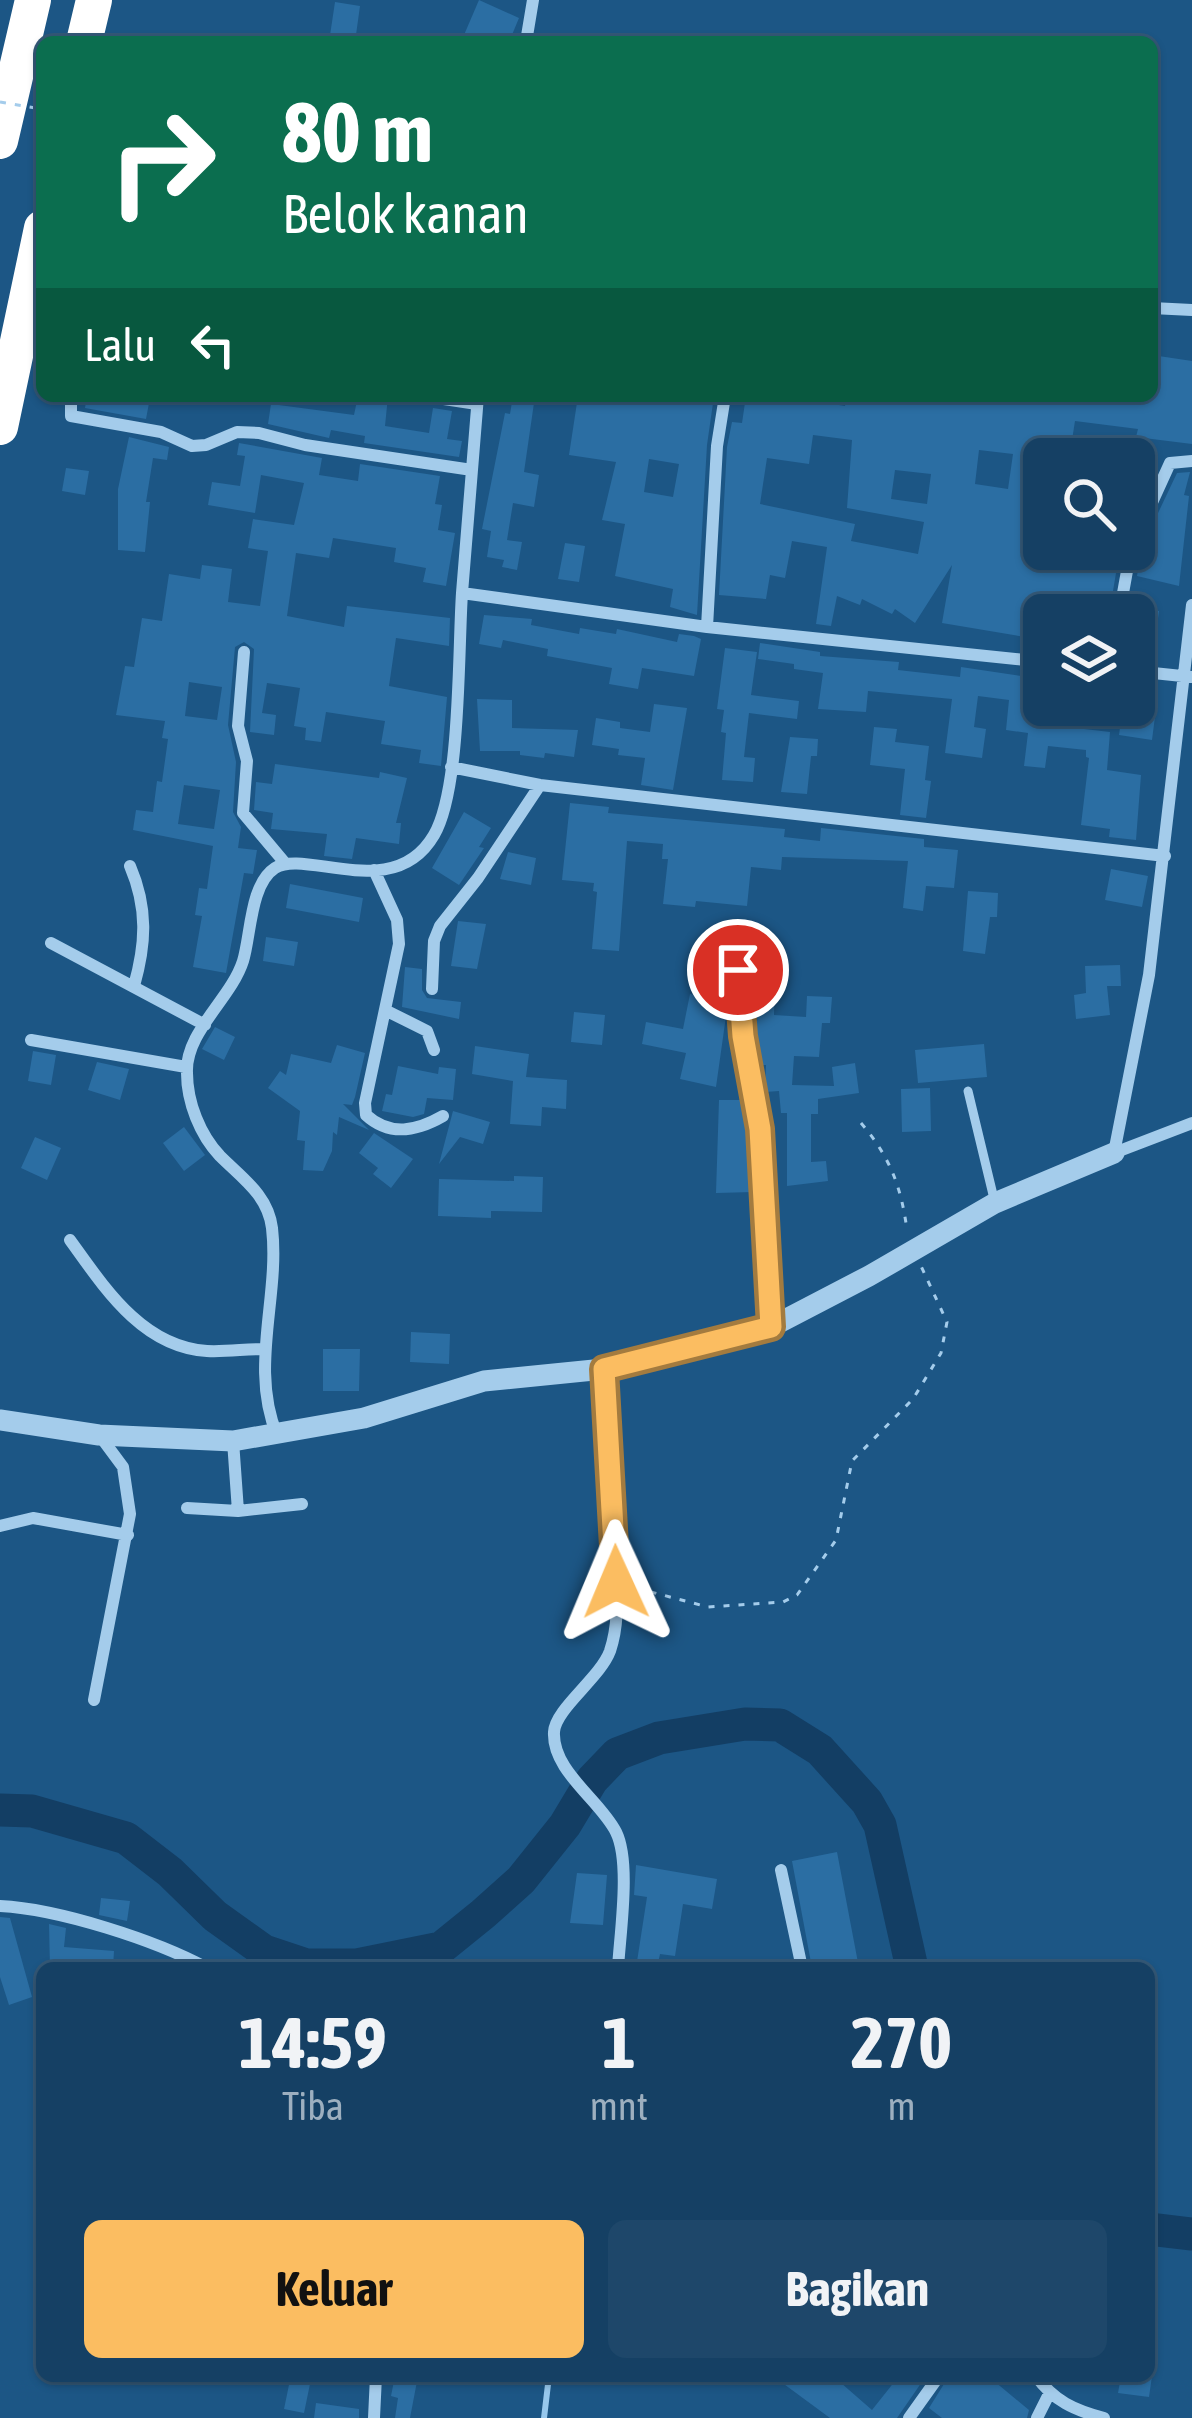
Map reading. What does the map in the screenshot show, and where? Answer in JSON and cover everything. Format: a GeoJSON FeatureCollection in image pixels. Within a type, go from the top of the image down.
{"type":"FeatureCollection","features":[{"type":"Feature","properties":{"kind":"highway"},"geometry":{"type":"LineString","coordinates":[[0,141],[33,0]]}},
{"type":"Feature","properties":{"kind":"highway"},"geometry":{"type":"LineString","coordinates":[[85,36],[94,0]]}},
{"type":"Feature","properties":{"kind":"highway"},"geometry":{"type":"LineString","coordinates":[[0,427],[36,256]]}},
{"type":"Feature","properties":{"kind":"street"},"geometry":{"type":"LineString","coordinates":[[527,36],[533,0]]}},
{"type":"Feature","properties":{"kind":"street"},"geometry":{"type":"LineString","coordinates":[[1158,308],[1192,310]]}},
{"type":"Feature","properties":{"kind":"street"},"geometry":{"type":"LineString","coordinates":[[71,402],[71,416],[160,432],[192,446],[237,432],[259,433],[305,445],[472,470]]}},
{"type":"Feature","properties":{"kind":"street"},"geometry":{"type":"LineString","coordinates":[[277,1436],[269,1417],[264,1348],[272,1225],[252,1185],[219,1155],[198,1124],[186,1067],[242,963],[268,874],[285,863],[346,872],[402,864],[433,838],[446,808],[452,767],[478,402]]}},
{"type":"Feature","properties":{"kind":"street"},"geometry":{"type":"LineString","coordinates":[[707,627],[723,402]]}},
{"type":"Feature","properties":{"kind":"street"},"geometry":{"type":"LineString","coordinates":[[1155,496],[1170,464],[1192,461]]}},
{"type":"Feature","properties":{"kind":"street"},"geometry":{"type":"LineString","coordinates":[[462,593],[707,627],[1023,660]]}},
{"type":"Feature","properties":{"kind":"street"},"geometry":{"type":"LineString","coordinates":[[1114,1153],[1149,975],[1188,677],[1192,605]]}},
{"type":"Feature","properties":{"kind":"street"},"geometry":{"type":"LineString","coordinates":[[244,652],[238,726],[247,754],[243,813],[285,863]]}},
{"type":"Feature","properties":{"kind":"street"},"geometry":{"type":"LineString","coordinates":[[1155,673],[1188,677]]}},
{"type":"Feature","properties":{"kind":"street"},"geometry":{"type":"LineString","coordinates":[[452,767],[540,784],[1165,856]]}},
{"type":"Feature","properties":{"kind":"street"},"geometry":{"type":"LineString","coordinates":[[432,989],[436,934],[540,784]]}},
{"type":"Feature","properties":{"kind":"street"},"geometry":{"type":"LineString","coordinates":[[130,866],[145,928],[134,986]]}},
{"type":"Feature","properties":{"kind":"street"},"geometry":{"type":"LineString","coordinates":[[374,870],[397,920],[399,944],[364,1103],[366,1115],[397,1129],[418,1130],[442,1116]]}},
{"type":"Feature","properties":{"kind":"street"},"geometry":{"type":"LineString","coordinates":[[741,931],[740,1005],[760,1129],[771,1327]]}},
{"type":"Feature","properties":{"kind":"street"},"geometry":{"type":"LineString","coordinates":[[51,943],[206,1025]]}},
{"type":"Feature","properties":{"kind":"street"},"geometry":{"type":"LineString","coordinates":[[385,1010],[427,1031],[434,1050]]}},
{"type":"Feature","properties":{"kind":"street"},"geometry":{"type":"LineString","coordinates":[[31,1040],[186,1067]]}},
{"type":"Feature","properties":{"kind":"street"},"geometry":{"type":"LineString","coordinates":[[0,1420],[99,1435],[232,1441],[364,1418],[484,1381],[604,1369],[771,1327],[995,1204],[1192,1124]]}},
{"type":"Feature","properties":{"kind":"street"},"geometry":{"type":"LineString","coordinates":[[70,1240],[124,1312],[173,1343],[203,1351],[264,1348]]}},
{"type":"Feature","properties":{"kind":"street"},"geometry":{"type":"LineString","coordinates":[[604,1369],[618,1618],[609,1654],[555,1726],[555,1746],[617,1833],[622,1875],[618,1962]]}},
{"type":"Feature","properties":{"kind":"street"},"geometry":{"type":"LineString","coordinates":[[94,1700],[130,1509],[123,1467],[99,1435]]}},
{"type":"Feature","properties":{"kind":"street"},"geometry":{"type":"LineString","coordinates":[[232,1441],[238,1511]]}},
{"type":"Feature","properties":{"kind":"street"},"geometry":{"type":"LineString","coordinates":[[187,1508],[238,1511],[302,1504]]}},
{"type":"Feature","properties":{"kind":"street"},"geometry":{"type":"LineString","coordinates":[[0,1526],[33,1518],[128,1535]]}},
{"type":"Feature","properties":{"kind":"street"},"geometry":{"type":"LineString","coordinates":[[781,1870],[800,1962]]}},
{"type":"Feature","properties":{"kind":"street"},"geometry":{"type":"LineString","coordinates":[[0,1906],[58,1915],[196,1962]]}},
{"type":"Feature","properties":{"kind":"street"},"geometry":{"type":"LineString","coordinates":[[374,2418],[376,2382]]}},
{"type":"Feature","properties":{"kind":"street"},"geometry":{"type":"LineString","coordinates":[[909,2418],[935,2382]]}},
{"type":"Feature","properties":{"kind":"street"},"geometry":{"type":"LineString","coordinates":[[1040,2382],[1049,2395],[1104,2418]]}},
{"type":"Feature","properties":{"kind":"street"},"geometry":{"type":"LineString","coordinates":[[1037,2418],[1049,2395]]}},
{"type":"Feature","properties":{"kind":"lane"},"geometry":{"type":"LineString","coordinates":[[968,1091],[995,1204]]}},
{"type":"Feature","properties":{"kind":"path"},"geometry":{"type":"LineString","coordinates":[[0,101],[36,109]]}},
{"type":"Feature","properties":{"kind":"path"},"geometry":{"type":"LineString","coordinates":[[616,1582],[708,1607],[783,1602],[797,1594],[836,1540],[852,1461],[913,1399],[941,1353],[944,1313],[910,1250],[902,1191],[894,1169],[861,1123]]}},
{"type":"Feature","properties":{"kind":"building"},"geometry":{"type":"Polygon","coordinates":[[[479,0],[519,18],[512,36],[464,36],[479,0]]]}},
{"type":"Feature","properties":{"kind":"building"},"geometry":{"type":"Polygon","coordinates":[[[335,2],[360,6],[356,36],[330,36],[335,2]]]}},
{"type":"Feature","properties":{"kind":"building"},"geometry":{"type":"Polygon","coordinates":[[[1158,356],[1192,361],[1192,444],[1136,437],[1138,429],[1075,421],[1072,438],[1023,438],[1023,570],[1116,570],[1112,594],[1023,594],[1023,637],[942,623],[952,565],[915,623],[895,609],[892,614],[862,599],[860,605],[837,596],[831,626],[816,624],[827,547],[792,541],[785,578],[770,575],[766,599],[719,595],[727,447],[732,422],[742,423],[745,402],[845,406],[845,402],[1158,402],[1158,356]],[[813,435],[809,464],[767,458],[760,504],[855,524],[851,541],[918,554],[924,522],[847,508],[852,440],[813,435]],[[979,450],[975,484],[1008,489],[1013,454],[979,450]],[[895,470],[891,499],[927,504],[931,474],[895,470]]]}},
{"type":"Feature","properties":{"kind":"building"},"geometry":{"type":"Polygon","coordinates":[[[86,402],[149,403],[146,419],[85,408],[86,402]]]}},
{"type":"Feature","properties":{"kind":"building"},"geometry":{"type":"Polygon","coordinates":[[[357,402],[387,402],[385,426],[429,433],[433,408],[452,411],[447,439],[462,441],[459,457],[364,443],[365,436],[331,430],[329,438],[268,424],[271,404],[354,415],[357,402]]]}},
{"type":"Feature","properties":{"kind":"building"},"geometry":{"type":"Polygon","coordinates":[[[512,402],[534,402],[524,472],[539,475],[534,507],[513,503],[507,540],[522,542],[517,570],[502,567],[504,560],[487,557],[491,531],[482,529],[505,413],[510,414],[512,402]]]}},
{"type":"Feature","properties":{"kind":"building"},"geometry":{"type":"Polygon","coordinates":[[[577,402],[713,402],[697,615],[670,607],[673,589],[615,576],[625,524],[602,520],[616,462],[569,455],[577,402]],[[649,459],[644,492],[673,497],[679,464],[649,459]]]}},
{"type":"Feature","properties":{"kind":"building"},"geometry":{"type":"Polygon","coordinates":[[[129,437],[169,447],[167,460],[153,458],[145,552],[118,550],[118,489],[129,437]]]}},
{"type":"Feature","properties":{"kind":"building"},"geometry":{"type":"Polygon","coordinates":[[[239,443],[322,458],[319,475],[358,481],[360,464],[440,476],[435,504],[442,505],[438,530],[455,533],[446,586],[423,582],[426,568],[394,562],[396,548],[333,538],[329,558],[296,553],[287,616],[344,627],[347,606],[450,618],[449,646],[396,638],[389,686],[447,697],[441,766],[419,763],[421,750],[381,744],[385,721],[326,712],[321,742],[305,740],[306,728],[294,726],[300,688],[267,683],[262,713],[276,715],[274,735],[250,732],[254,649],[244,642],[235,647],[228,725],[236,762],[233,812],[241,827],[238,848],[257,850],[253,874],[244,873],[226,973],[193,967],[202,916],[195,915],[199,888],[207,889],[213,846],[133,830],[136,810],[153,812],[157,781],[162,782],[168,739],[162,738],[165,721],[116,715],[125,666],[134,667],[142,618],[162,621],[169,574],[200,579],[202,565],[232,569],[228,602],[260,606],[268,551],[248,548],[253,519],[294,525],[304,483],[261,475],[255,513],[208,505],[212,482],[240,486],[245,456],[237,455],[239,443]],[[189,682],[185,716],[217,720],[222,687],[189,682]],[[184,785],[178,824],[214,829],[220,790],[184,785]]]}},
{"type":"Feature","properties":{"kind":"building"},"geometry":{"type":"Polygon","coordinates":[[[66,468],[89,471],[85,495],[62,491],[66,468]]]}},
{"type":"Feature","properties":{"kind":"building"},"geometry":{"type":"Polygon","coordinates":[[[1190,472],[1184,495],[1189,496],[1179,586],[1137,576],[1138,570],[1155,570],[1155,519],[1177,473],[1190,472]]]}},
{"type":"Feature","properties":{"kind":"building"},"geometry":{"type":"Polygon","coordinates":[[[565,543],[585,546],[579,582],[558,579],[565,543]]]}},
{"type":"Feature","properties":{"kind":"building"},"geometry":{"type":"Polygon","coordinates":[[[484,615],[532,619],[531,625],[579,634],[580,628],[616,634],[617,629],[677,642],[679,634],[694,636],[701,639],[694,676],[642,668],[638,689],[609,684],[612,668],[547,656],[548,649],[503,640],[501,648],[479,644],[484,615]]]}},
{"type":"Feature","properties":{"kind":"building"},"geometry":{"type":"Polygon","coordinates":[[[760,643],[820,652],[820,656],[899,662],[898,670],[960,677],[961,667],[1023,676],[1023,726],[1084,726],[1110,732],[1107,770],[1141,775],[1136,840],[1109,837],[1110,829],[1081,825],[1086,750],[1048,746],[1045,768],[1024,766],[1028,733],[1006,730],[1009,700],[978,696],[974,727],[986,729],[982,758],[945,753],[952,699],[868,691],[866,712],[818,709],[823,673],[758,659],[760,643]]]}},
{"type":"Feature","properties":{"kind":"building"},"geometry":{"type":"Polygon","coordinates":[[[725,648],[757,652],[751,695],[799,701],[797,719],[749,713],[744,757],[755,758],[753,782],[722,780],[726,733],[721,732],[724,710],[717,709],[725,648]]]}},
{"type":"Feature","properties":{"kind":"building"},"geometry":{"type":"Polygon","coordinates":[[[477,699],[512,700],[512,728],[578,730],[574,757],[480,751],[477,699]]]}},
{"type":"Feature","properties":{"kind":"building"},"geometry":{"type":"Polygon","coordinates":[[[654,704],[687,708],[673,790],[641,785],[645,758],[592,745],[596,718],[620,722],[620,728],[650,732],[654,704]]]}},
{"type":"Feature","properties":{"kind":"building"},"geometry":{"type":"Polygon","coordinates":[[[1120,726],[1154,726],[1152,740],[1119,735],[1120,726]]]}},
{"type":"Feature","properties":{"kind":"building"},"geometry":{"type":"Polygon","coordinates":[[[874,727],[897,729],[895,742],[929,746],[926,818],[900,815],[905,769],[870,765],[874,727]]]}},
{"type":"Feature","properties":{"kind":"building"},"geometry":{"type":"Polygon","coordinates":[[[790,737],[818,739],[807,794],[781,792],[790,737]]]}},
{"type":"Feature","properties":{"kind":"building"},"geometry":{"type":"Polygon","coordinates":[[[275,764],[407,778],[396,823],[401,823],[399,844],[356,838],[352,859],[324,856],[327,834],[271,829],[273,813],[254,810],[256,782],[272,784],[275,764]]]}},
{"type":"Feature","properties":{"kind":"building"},"geometry":{"type":"Polygon","coordinates":[[[570,803],[609,807],[608,813],[785,829],[784,837],[820,841],[821,828],[924,839],[924,847],[958,850],[954,888],[926,886],[923,911],[903,908],[908,861],[782,857],[781,870],[751,867],[747,906],[696,901],[695,907],[663,904],[668,859],[662,859],[663,844],[627,841],[619,951],[592,949],[594,883],[562,880],[570,803]]]}},
{"type":"Feature","properties":{"kind":"building"},"geometry":{"type":"Polygon","coordinates":[[[464,812],[491,828],[479,847],[484,848],[459,885],[432,868],[464,812]]]}},
{"type":"Feature","properties":{"kind":"building"},"geometry":{"type":"Polygon","coordinates":[[[508,852],[536,858],[531,885],[500,879],[508,852]]]}},
{"type":"Feature","properties":{"kind":"building"},"geometry":{"type":"Polygon","coordinates":[[[1111,869],[1148,876],[1142,907],[1105,900],[1111,869]]]}},
{"type":"Feature","properties":{"kind":"building"},"geometry":{"type":"Polygon","coordinates":[[[290,884],[363,898],[359,922],[286,908],[290,884]]]}},
{"type":"Feature","properties":{"kind":"building"},"geometry":{"type":"Polygon","coordinates":[[[968,891],[998,893],[997,917],[990,917],[985,954],[963,951],[968,891]]]}},
{"type":"Feature","properties":{"kind":"building"},"geometry":{"type":"Polygon","coordinates":[[[458,921],[486,924],[477,969],[451,966],[458,921]]]}},
{"type":"Feature","properties":{"kind":"building"},"geometry":{"type":"Polygon","coordinates":[[[266,937],[298,942],[294,966],[263,961],[266,937]]]}},
{"type":"Feature","properties":{"kind":"building"},"geometry":{"type":"Polygon","coordinates":[[[1120,965],[1121,986],[1107,986],[1110,1015],[1076,1019],[1074,995],[1086,993],[1085,966],[1120,965]]]}},
{"type":"Feature","properties":{"kind":"building"},"geometry":{"type":"Polygon","coordinates":[[[405,967],[422,969],[427,998],[461,1002],[459,1019],[402,1007],[405,967]]]}},
{"type":"Feature","properties":{"kind":"building"},"geometry":{"type":"Polygon","coordinates":[[[706,968],[726,972],[720,1000],[728,1002],[716,1087],[680,1079],[686,1053],[642,1044],[646,1022],[683,1029],[690,994],[700,996],[706,968]]]}},
{"type":"Feature","properties":{"kind":"building"},"geometry":{"type":"Polygon","coordinates":[[[760,977],[775,977],[774,1015],[806,1017],[807,996],[832,997],[830,1023],[822,1023],[819,1057],[794,1056],[792,1085],[834,1086],[832,1067],[855,1063],[859,1093],[818,1099],[818,1114],[811,1114],[811,1162],[826,1161],[828,1181],[787,1186],[787,1113],[781,1113],[779,1091],[765,1092],[766,1065],[760,1065],[756,1036],[760,977]]]}},
{"type":"Feature","properties":{"kind":"building"},"geometry":{"type":"Polygon","coordinates":[[[574,1012],[605,1015],[602,1045],[571,1042],[574,1012]]]}},
{"type":"Feature","properties":{"kind":"building"},"geometry":{"type":"Polygon","coordinates":[[[215,1027],[235,1037],[224,1060],[202,1049],[215,1027]]]}},
{"type":"Feature","properties":{"kind":"building"},"geometry":{"type":"Polygon","coordinates":[[[984,1044],[987,1077],[918,1083],[915,1050],[984,1044]]]}},
{"type":"Feature","properties":{"kind":"building"},"geometry":{"type":"Polygon","coordinates":[[[337,1045],[365,1053],[352,1105],[343,1104],[369,1130],[339,1117],[323,1171],[303,1170],[305,1141],[297,1140],[300,1111],[268,1088],[280,1071],[286,1075],[291,1054],[331,1063],[337,1045]]]}},
{"type":"Feature","properties":{"kind":"building"},"geometry":{"type":"Polygon","coordinates":[[[475,1046],[529,1054],[526,1077],[567,1080],[566,1109],[542,1107],[541,1126],[510,1124],[513,1081],[472,1074],[475,1046]]]}},
{"type":"Feature","properties":{"kind":"building"},"geometry":{"type":"Polygon","coordinates":[[[33,1051],[56,1055],[51,1085],[28,1081],[33,1051]]]}},
{"type":"Feature","properties":{"kind":"building"},"geometry":{"type":"Polygon","coordinates":[[[97,1062],[129,1069],[120,1100],[88,1090],[97,1062]]]}},
{"type":"Feature","properties":{"kind":"building"},"geometry":{"type":"Polygon","coordinates":[[[398,1066],[438,1074],[439,1067],[456,1069],[453,1100],[427,1098],[424,1114],[413,1117],[382,1111],[386,1094],[392,1095],[398,1066]]]}},
{"type":"Feature","properties":{"kind":"building"},"geometry":{"type":"Polygon","coordinates":[[[930,1088],[931,1131],[902,1132],[901,1089],[930,1088]]]}},
{"type":"Feature","properties":{"kind":"building"},"geometry":{"type":"Polygon","coordinates":[[[719,1100],[745,1100],[753,1192],[716,1193],[719,1100]]]}},
{"type":"Feature","properties":{"kind":"building"},"geometry":{"type":"Polygon","coordinates":[[[453,1111],[490,1122],[483,1144],[460,1137],[439,1164],[453,1111]]]}},
{"type":"Feature","properties":{"kind":"building"},"geometry":{"type":"Polygon","coordinates":[[[184,1127],[205,1155],[184,1171],[163,1143],[184,1127]]]}},
{"type":"Feature","properties":{"kind":"building"},"geometry":{"type":"Polygon","coordinates":[[[374,1133],[413,1159],[391,1188],[373,1174],[378,1168],[359,1153],[374,1133]]]}},
{"type":"Feature","properties":{"kind":"building"},"geometry":{"type":"Polygon","coordinates":[[[35,1137],[61,1148],[47,1180],[21,1168],[35,1137]]]}},
{"type":"Feature","properties":{"kind":"building"},"geometry":{"type":"Polygon","coordinates":[[[514,1176],[543,1177],[542,1212],[491,1211],[491,1218],[438,1216],[439,1179],[514,1181],[514,1176]]]}},
{"type":"Feature","properties":{"kind":"building"},"geometry":{"type":"Polygon","coordinates":[[[411,1332],[450,1334],[449,1364],[410,1362],[411,1332]]]}},
{"type":"Feature","properties":{"kind":"building"},"geometry":{"type":"Polygon","coordinates":[[[323,1349],[360,1349],[359,1391],[323,1391],[323,1349]]]}},
{"type":"Feature","properties":{"kind":"building"},"geometry":{"type":"Polygon","coordinates":[[[837,1852],[858,1962],[811,1962],[792,1861],[837,1852]]]}},
{"type":"Feature","properties":{"kind":"building"},"geometry":{"type":"Polygon","coordinates":[[[636,1865],[717,1879],[712,1909],[683,1904],[675,1956],[660,1954],[658,1962],[637,1962],[647,1897],[634,1895],[636,1865]]]}},
{"type":"Feature","properties":{"kind":"building"},"geometry":{"type":"Polygon","coordinates":[[[577,1873],[607,1875],[603,1925],[570,1923],[577,1873]]]}},
{"type":"Feature","properties":{"kind":"building"},"geometry":{"type":"Polygon","coordinates":[[[101,1898],[130,1901],[127,1921],[99,1915],[101,1898]]]}},
{"type":"Feature","properties":{"kind":"building"},"geometry":{"type":"Polygon","coordinates":[[[0,1917],[10,1918],[32,1997],[9,2005],[0,1977],[0,1917]]]}},
{"type":"Feature","properties":{"kind":"building"},"geometry":{"type":"Polygon","coordinates":[[[49,1924],[66,1928],[64,1947],[114,1951],[113,1962],[50,1962],[49,1924]]]}},
{"type":"Feature","properties":{"kind":"building"},"geometry":{"type":"Polygon","coordinates":[[[290,2382],[310,2384],[304,2413],[284,2409],[290,2382]]]}},
{"type":"Feature","properties":{"kind":"building"},"geometry":{"type":"Polygon","coordinates":[[[394,2382],[417,2382],[410,2418],[395,2418],[398,2398],[391,2396],[394,2382]]]}},
{"type":"Feature","properties":{"kind":"building"},"geometry":{"type":"Polygon","coordinates":[[[781,2382],[840,2382],[872,2410],[894,2382],[922,2382],[897,2418],[830,2418],[781,2382]]]}},
{"type":"Feature","properties":{"kind":"building"},"geometry":{"type":"Polygon","coordinates":[[[945,2382],[995,2382],[1029,2410],[1027,2418],[942,2418],[929,2408],[945,2382]]]}},
{"type":"Feature","properties":{"kind":"building"},"geometry":{"type":"Polygon","coordinates":[[[1120,2382],[1151,2382],[1149,2397],[1118,2393],[1120,2382]]]}},
{"type":"Feature","properties":{"kind":"building"},"geometry":{"type":"Polygon","coordinates":[[[316,2403],[359,2409],[359,2418],[314,2418],[316,2403]]]}},
{"type":"Feature","properties":{"kind":"waterway"},"geometry":{"type":"LineString","coordinates":[[372,1962],[441,1948],[483,1914],[521,1880],[565,1825],[592,1780],[617,1754],[659,1738],[745,1724],[780,1725],[820,1750],[867,1802],[880,1825],[911,1962]]}},
{"type":"Feature","properties":{"kind":"waterway"},"geometry":{"type":"LineString","coordinates":[[0,1810],[32,1811],[126,1838],[215,1916],[264,1951],[297,1962]]}},
{"type":"Feature","properties":{"kind":"waterway"},"geometry":{"type":"LineString","coordinates":[[1155,2230],[1192,2234]]}},
{"type":"Feature","properties":{"kind":"waterway"},"geometry":{"type":"LineString","coordinates":[[544,2418],[548,2382]]}},
{"type":"Feature","properties":{"kind":"route"},"geometry":{"type":"LineString","coordinates":[[616,1582],[604,1369],[771,1327],[760,1129],[743,1036],[738,970]]}}]}
